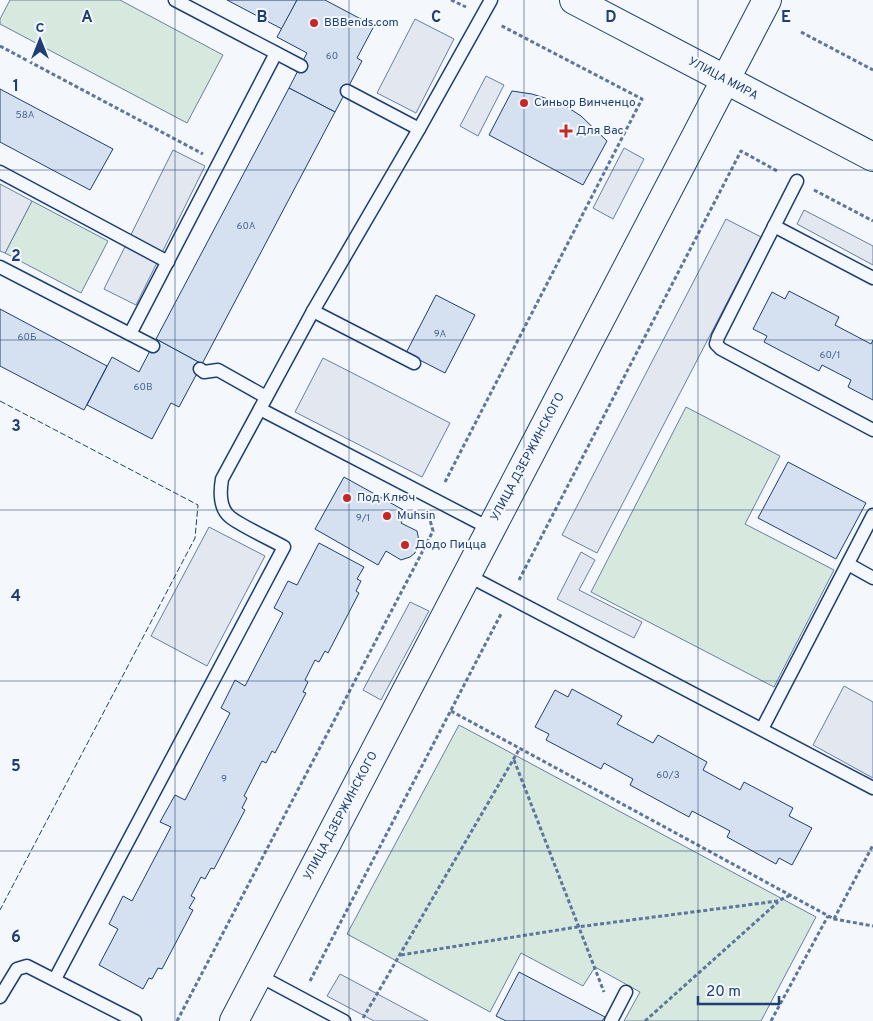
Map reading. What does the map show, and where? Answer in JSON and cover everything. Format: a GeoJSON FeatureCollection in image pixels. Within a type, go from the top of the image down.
{"type":"FeatureCollection","features":[{"type":"Feature","properties":{"kind":"street","name":"УЛИЦА МИРА"},"geometry":{"type":"LineString","coordinates":[[574,0],[873,158]]}},
{"type":"Feature","properties":{"kind":"street","name":"УЛИЦА ДЗЕРЖИНСКОГО"},"geometry":{"type":"LineString","coordinates":[[234,1021],[767,0]]}},
{"type":"Feature","properties":{"kind":"lane"},"geometry":{"type":"LineString","coordinates":[[175,0],[301,66]]}},
{"type":"Feature","properties":{"kind":"lane"},"geometry":{"type":"LineString","coordinates":[[55,980],[284,547],[229,516],[222,504],[220,492],[222,479],[313,311],[419,129],[491,0]]}},
{"type":"Feature","properties":{"kind":"lane"},"geometry":{"type":"LineString","coordinates":[[130,334],[276,53]]}},
{"type":"Feature","properties":{"kind":"lane"},"geometry":{"type":"LineString","coordinates":[[347,91],[419,129]]}},
{"type":"Feature","properties":{"kind":"lane"},"geometry":{"type":"LineString","coordinates":[[0,172],[168,262]]}},
{"type":"Feature","properties":{"kind":"lane"},"geometry":{"type":"LineString","coordinates":[[796,181],[716,344],[721,349],[873,430]]}},
{"type":"Feature","properties":{"kind":"lane"},"geometry":{"type":"LineString","coordinates":[[774,226],[873,278]]}},
{"type":"Feature","properties":{"kind":"lane"},"geometry":{"type":"LineString","coordinates":[[0,267],[153,346]]}},
{"type":"Feature","properties":{"kind":"lane"},"geometry":{"type":"LineString","coordinates":[[313,311],[414,363]]}},
{"type":"Feature","properties":{"kind":"lane"},"geometry":{"type":"LineString","coordinates":[[200,369],[204,372],[218,370],[263,403],[491,529]]}},
{"type":"Feature","properties":{"kind":"lane"},"geometry":{"type":"LineString","coordinates":[[762,729],[873,515]]}},
{"type":"Feature","properties":{"kind":"lane"},"geometry":{"type":"LineString","coordinates":[[848,564],[873,578]]}},
{"type":"Feature","properties":{"kind":"lane"},"geometry":{"type":"LineString","coordinates":[[467,574],[873,788]]}},
{"type":"Feature","properties":{"kind":"lane"},"geometry":{"type":"LineString","coordinates":[[0,997],[17,969],[27,966],[135,1021]]}},
{"type":"Feature","properties":{"kind":"lane"},"geometry":{"type":"LineString","coordinates":[[258,975],[329,1017],[344,1021]]}},
{"type":"Feature","properties":{"kind":"lane"},"geometry":{"type":"LineString","coordinates":[[612,1018],[626,992]]}},
{"type":"Feature","properties":{"kind":"path"},"geometry":{"type":"LineString","coordinates":[[177,1021],[432,531],[429,514],[642,99],[452,0]]}},
{"type":"Feature","properties":{"kind":"path"},"geometry":{"type":"LineString","coordinates":[[801,32],[873,70]]}},
{"type":"Feature","properties":{"kind":"path"},"geometry":{"type":"LineString","coordinates":[[0,46],[219,162]]}},
{"type":"Feature","properties":{"kind":"path"},"geometry":{"type":"LineString","coordinates":[[451,711],[828,916],[834,919],[873,926]]}},
{"type":"Feature","properties":{"kind":"path"},"geometry":{"type":"LineString","coordinates":[[362,1021],[520,748]]}},
{"type":"Feature","properties":{"kind":"path"},"geometry":{"type":"LineString","coordinates":[[513,760],[612,1018]]}},
{"type":"Feature","properties":{"kind":"path"},"geometry":{"type":"LineString","coordinates":[[834,919],[873,846]]}},
{"type":"Feature","properties":{"kind":"path"},"geometry":{"type":"LineString","coordinates":[[401,955],[577,927],[778,901],[792,895]]}},
{"type":"Feature","properties":{"kind":"path"},"geometry":{"type":"LineString","coordinates":[[645,1021],[778,901]]}},
{"type":"Feature","properties":{"kind":"path"},"geometry":{"type":"LineString","coordinates":[[771,1021],[828,916]]}},
{"type":"Feature","properties":{"kind":"shaded area"},"geometry":{"type":"Polygon","coordinates":[[[10,0],[120,0],[223,55],[187,123],[0,24],[0,19],[10,0]]]}},
{"type":"Feature","properties":{"kind":"shaded area"},"geometry":{"type":"Polygon","coordinates":[[[415,19],[454,39],[416,113],[377,93],[415,19]]]}},
{"type":"Feature","properties":{"kind":"shaded area"},"geometry":{"type":"Polygon","coordinates":[[[486,76],[504,85],[478,136],[460,126],[486,76]]]}},
{"type":"Feature","properties":{"kind":"shaded area"},"geometry":{"type":"Polygon","coordinates":[[[624,148],[644,159],[613,219],[593,208],[624,148]]]}},
{"type":"Feature","properties":{"kind":"shaded area"},"geometry":{"type":"Polygon","coordinates":[[[173,150],[205,166],[136,305],[104,289],[173,150]]]}},
{"type":"Feature","properties":{"kind":"shaded area"},"geometry":{"type":"Polygon","coordinates":[[[0,184],[32,201],[5,253],[0,251],[0,184]]]}},
{"type":"Feature","properties":{"kind":"shaded area"},"geometry":{"type":"Polygon","coordinates":[[[32,201],[108,241],[81,293],[5,253],[32,201]]]}},
{"type":"Feature","properties":{"kind":"shaded area"},"geometry":{"type":"Polygon","coordinates":[[[804,210],[873,246],[873,265],[797,224],[804,210]]]}},
{"type":"Feature","properties":{"kind":"shaded area"},"geometry":{"type":"Polygon","coordinates":[[[726,219],[761,237],[597,553],[562,535],[726,219]]]}},
{"type":"Feature","properties":{"kind":"shaded area"},"geometry":{"type":"Polygon","coordinates":[[[323,358],[450,423],[422,477],[295,412],[323,358]]]}},
{"type":"Feature","properties":{"kind":"shaded area"},"geometry":{"type":"Polygon","coordinates":[[[686,407],[780,456],[745,524],[834,570],[774,687],[591,592],[686,407]]]}},
{"type":"Feature","properties":{"kind":"shaded area"},"geometry":{"type":"Polygon","coordinates":[[[209,527],[265,556],[207,666],[151,636],[209,527]]]}},
{"type":"Feature","properties":{"kind":"shaded area"},"geometry":{"type":"Polygon","coordinates":[[[581,552],[595,560],[579,590],[642,622],[634,638],[557,599],[581,552]]]}},
{"type":"Feature","properties":{"kind":"shaded area"},"geometry":{"type":"Polygon","coordinates":[[[410,602],[429,611],[381,700],[363,690],[410,602]]]}},
{"type":"Feature","properties":{"kind":"shaded area"},"geometry":{"type":"Polygon","coordinates":[[[844,686],[873,702],[873,778],[813,745],[844,686]]]}},
{"type":"Feature","properties":{"kind":"shaded area"},"geometry":{"type":"Polygon","coordinates":[[[459,725],[816,917],[761,1021],[624,1021],[640,992],[595,967],[583,986],[521,953],[490,1012],[347,934],[459,725]]]}},
{"type":"Feature","properties":{"kind":"shaded area"},"geometry":{"type":"Polygon","coordinates":[[[340,974],[428,1021],[374,1021],[327,996],[340,974]]]}},
{"type":"Feature","properties":{"kind":"building"},"geometry":{"type":"Polygon","coordinates":[[[227,0],[297,0],[282,29],[227,0]]]}},
{"type":"Feature","properties":{"kind":"building"},"geometry":{"type":"Polygon","coordinates":[[[297,0],[325,0],[374,26],[357,58],[362,61],[335,112],[289,88],[307,53],[277,37],[297,0]]]}},
{"type":"Feature","properties":{"kind":"building"},"geometry":{"type":"Polygon","coordinates":[[[289,88],[335,112],[202,364],[156,339],[289,88]]]}},
{"type":"Feature","properties":{"kind":"building"},"geometry":{"type":"Polygon","coordinates":[[[0,89],[113,149],[90,190],[0,142],[0,89]]]}},
{"type":"Feature","properties":{"kind":"building"},"geometry":{"type":"Polygon","coordinates":[[[512,91],[532,94],[561,103],[581,116],[607,141],[583,185],[489,135],[512,91]]]}},
{"type":"Feature","properties":{"kind":"building"},"geometry":{"type":"Polygon","coordinates":[[[789,291],[839,317],[835,325],[871,344],[873,340],[873,400],[848,387],[851,380],[822,365],[819,371],[764,342],[767,336],[753,329],[772,292],[785,299],[789,291]]]}},
{"type":"Feature","properties":{"kind":"building"},"geometry":{"type":"Polygon","coordinates":[[[436,295],[475,315],[445,373],[406,353],[436,295]]]}},
{"type":"Feature","properties":{"kind":"building"},"geometry":{"type":"Polygon","coordinates":[[[0,309],[107,366],[84,410],[0,366],[0,309]]]}},
{"type":"Feature","properties":{"kind":"building"},"geometry":{"type":"Polygon","coordinates":[[[156,339],[202,364],[179,407],[171,403],[152,439],[87,405],[112,357],[139,372],[156,339]]]}},
{"type":"Feature","properties":{"kind":"building"},"geometry":{"type":"Polygon","coordinates":[[[788,462],[866,503],[836,559],[758,518],[788,462]]]}},
{"type":"Feature","properties":{"kind":"building"},"geometry":{"type":"Polygon","coordinates":[[[344,477],[407,512],[401,523],[417,531],[419,541],[415,553],[401,560],[386,551],[378,565],[315,529],[344,477]]]}},
{"type":"Feature","properties":{"kind":"building"},"geometry":{"type":"Polygon","coordinates":[[[319,543],[364,567],[357,579],[361,581],[356,591],[359,593],[328,653],[325,651],[319,662],[315,660],[305,680],[308,682],[303,692],[306,693],[275,753],[272,751],[266,763],[262,761],[244,796],[247,798],[242,808],[245,810],[214,869],[211,868],[205,879],[201,877],[191,896],[195,898],[189,908],[193,910],[162,969],[158,968],[152,979],[149,978],[143,989],[99,965],[118,929],[109,924],[123,896],[132,901],[171,827],[160,822],[175,795],[185,800],[230,713],[221,708],[235,680],[245,686],[283,613],[274,608],[288,581],[297,585],[319,543]]]}},
{"type":"Feature","properties":{"kind":"building"},"geometry":{"type":"Polygon","coordinates":[[[572,689],[622,716],[617,724],[653,743],[658,735],[707,762],[703,770],[740,790],[744,782],[793,808],[789,816],[812,828],[792,865],[779,858],[776,864],[727,837],[730,831],[692,811],[689,817],[630,785],[633,779],[604,763],[601,769],[546,740],[549,734],[535,727],[555,690],[568,697],[572,689]]]}},
{"type":"Feature","properties":{"kind":"building"},"geometry":{"type":"Polygon","coordinates":[[[519,972],[605,1017],[602,1021],[506,1021],[496,1016],[519,972]]]}},
{"type":"Feature","properties":{"kind":"fence"},"geometry":{"type":"LineString","coordinates":[[0,401],[198,505],[195,538],[0,910]]}},
{"type":"Feature","properties":{"kind":"place","name":"BBBends.com"},"geometry":{"type":"Point","coordinates":[314,23]}},
{"type":"Feature","properties":{"kind":"place","name":"Синьор Винченцо"},"geometry":{"type":"Point","coordinates":[524,103]}},
{"type":"Feature","properties":{"kind":"place","name":"Для Вас"},"geometry":{"type":"Point","coordinates":[566,131]}},
{"type":"Feature","properties":{"kind":"place","name":"Под Ключ"},"geometry":{"type":"Point","coordinates":[347,498]}},
{"type":"Feature","properties":{"kind":"place","name":"Muhsin"},"geometry":{"type":"Point","coordinates":[387,516]}},
{"type":"Feature","properties":{"kind":"place","name":"Додо Пицца"},"geometry":{"type":"Point","coordinates":[405,545]}}]}
